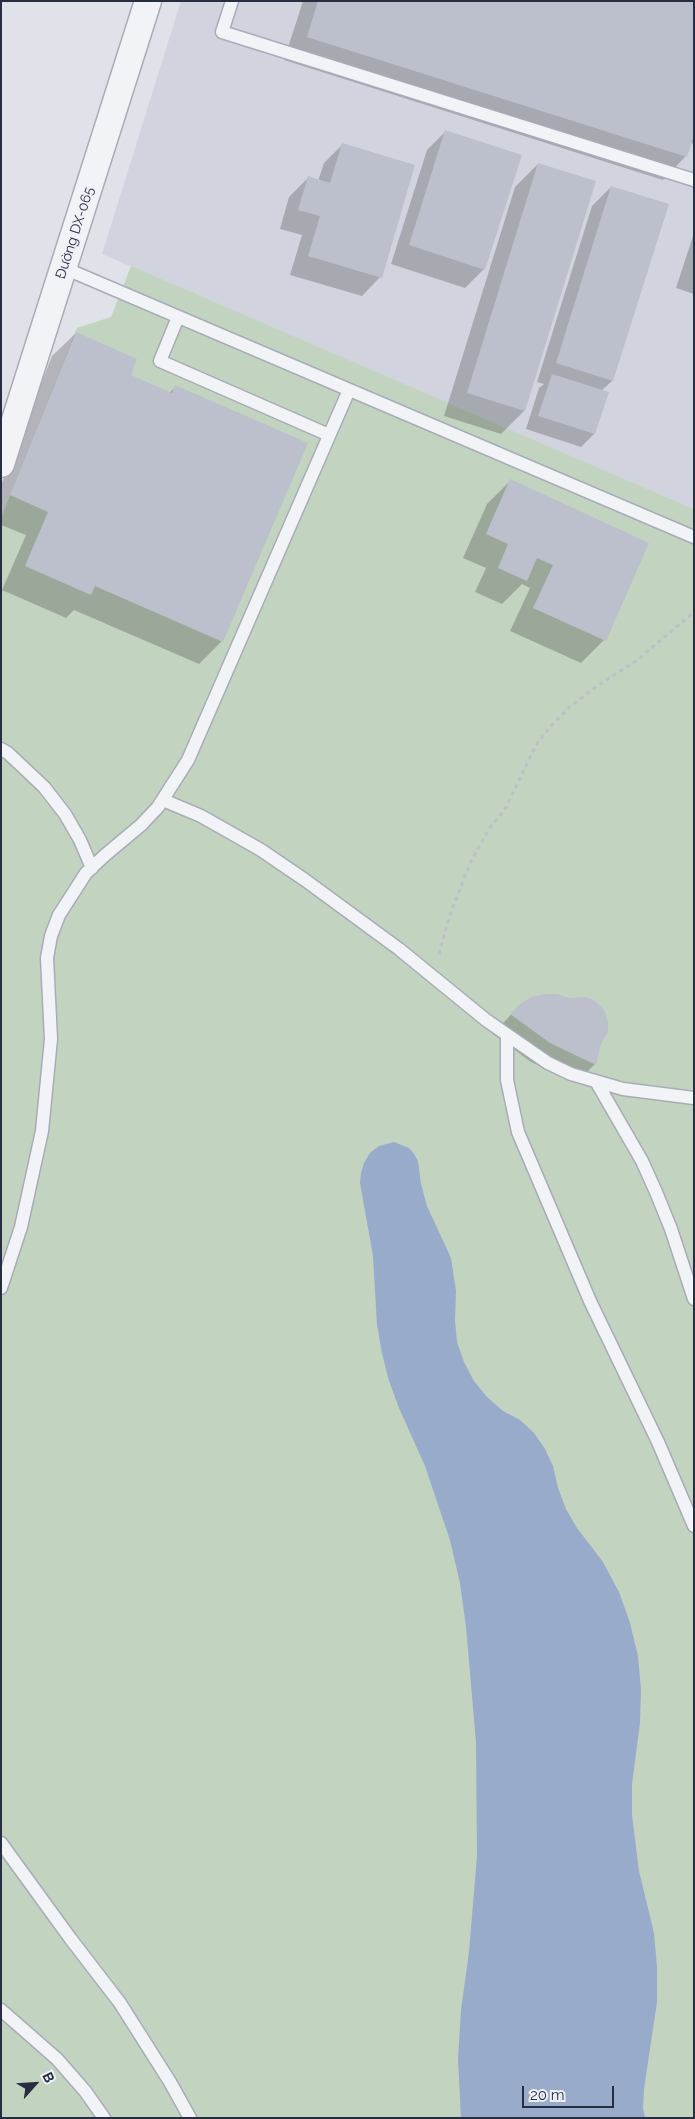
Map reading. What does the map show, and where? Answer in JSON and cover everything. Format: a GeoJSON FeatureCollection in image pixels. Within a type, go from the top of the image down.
{"type":"FeatureCollection","features":[{"type":"Feature","properties":{"kind":"street","name":"Đường DX-065"},"geometry":{"type":"LineString","coordinates":[[1,464],[148,1]]}},
{"type":"Feature","properties":{"kind":"lane"},"geometry":{"type":"LineString","coordinates":[[232,1],[222,32],[694,180]]}},
{"type":"Feature","properties":{"kind":"lane"},"geometry":{"type":"LineString","coordinates":[[64,268],[694,537]]}},
{"type":"Feature","properties":{"kind":"lane"},"geometry":{"type":"LineString","coordinates":[[178,317],[160,361],[330,435]]}},
{"type":"Feature","properties":{"kind":"lane"},"geometry":{"type":"LineString","coordinates":[[1,1288],[20,1227],[42,1130],[51,1039],[47,958],[51,936],[59,915],[71,894],[92,868],[142,825],[163,800],[188,760],[349,390]]}},
{"type":"Feature","properties":{"kind":"lane"},"geometry":{"type":"LineString","coordinates":[[1,749],[8,753],[44,787],[60,807],[80,840],[92,868]]}},
{"type":"Feature","properties":{"kind":"lane"},"geometry":{"type":"LineString","coordinates":[[163,800],[201,816],[261,850],[305,880],[434,976],[486,1020],[548,1063],[597,1083],[643,1093],[694,1098]]}},
{"type":"Feature","properties":{"kind":"lane"},"geometry":{"type":"LineString","coordinates":[[506,1035],[507,1080],[518,1132],[590,1301],[658,1442],[694,1526]]}},
{"type":"Feature","properties":{"kind":"lane"},"geometry":{"type":"LineString","coordinates":[[597,1083],[642,1161],[656,1192],[671,1229],[694,1299]]}},
{"type":"Feature","properties":{"kind":"lane"},"geometry":{"type":"LineString","coordinates":[[1,1843],[120,2003],[170,2082],[190,2118]]}},
{"type":"Feature","properties":{"kind":"lane"},"geometry":{"type":"LineString","coordinates":[[1,2010],[57,2059],[85,2091],[104,2118]]}},
{"type":"Feature","properties":{"kind":"path"},"geometry":{"type":"LineString","coordinates":[[434,976],[449,918],[470,863],[491,826],[505,809],[536,745],[550,726],[570,707],[591,690],[636,661],[694,612]]}},
{"type":"Feature","properties":{"kind":"shaded area"},"geometry":{"type":"Polygon","coordinates":[[[181,1],[694,1],[694,509],[102,254],[181,1]]]}},
{"type":"Feature","properties":{"kind":"green space"},"geometry":{"type":"Polygon","coordinates":[[[131,266],[694,509],[694,2118],[1,2118],[1,518],[77,328],[111,317],[131,266]]]}},
{"type":"Feature","properties":{"kind":"water"},"geometry":{"type":"Polygon","coordinates":[[[394,1142],[409,1148],[418,1161],[421,1184],[427,1206],[451,1258],[456,1291],[455,1321],[457,1342],[464,1362],[474,1381],[487,1397],[503,1411],[520,1420],[534,1433],[545,1449],[553,1466],[558,1488],[566,1509],[577,1528],[603,1562],[619,1592],[630,1623],[638,1656],[641,1689],[640,1723],[632,1784],[632,1815],[639,1871],[654,1933],[657,1967],[657,2002],[644,2089],[643,2108],[645,2118],[461,2118],[458,2059],[461,2010],[469,1952],[477,1856],[476,1742],[466,1627],[460,1583],[450,1540],[425,1466],[389,1381],[377,1325],[373,1256],[360,1183],[364,1163],[370,1153],[379,1146],[394,1142]]]}},
{"type":"Feature","properties":{"kind":"building"},"geometry":{"type":"Polygon","coordinates":[[[318,1],[694,1],[694,135],[687,157],[307,37],[318,1]]]}},
{"type":"Feature","properties":{"kind":"building"},"geometry":{"type":"Polygon","coordinates":[[[445,130],[522,155],[485,270],[409,245],[445,130]]]}},
{"type":"Feature","properties":{"kind":"building"},"geometry":{"type":"Polygon","coordinates":[[[342,143],[415,165],[382,278],[308,256],[320,216],[298,210],[308,176],[330,183],[342,143]]]}},
{"type":"Feature","properties":{"kind":"building"},"geometry":{"type":"Polygon","coordinates":[[[538,163],[596,181],[525,411],[467,393],[538,163]]]}},
{"type":"Feature","properties":{"kind":"building"},"geometry":{"type":"Polygon","coordinates":[[[611,186],[669,204],[613,381],[556,363],[611,186]]]}},
{"type":"Feature","properties":{"kind":"building"},"geometry":{"type":"Polygon","coordinates":[[[76,332],[137,359],[131,375],[172,393],[175,385],[308,443],[223,642],[95,586],[91,595],[25,566],[48,512],[10,495],[76,332]]]}},
{"type":"Feature","properties":{"kind":"building"},"geometry":{"type":"Polygon","coordinates":[[[552,374],[609,392],[595,434],[538,416],[552,374]]]}},
{"type":"Feature","properties":{"kind":"building"},"geometry":{"type":"Polygon","coordinates":[[[510,479],[649,543],[606,641],[533,608],[553,565],[537,558],[527,581],[498,568],[508,544],[486,534],[510,479]]]}},
{"type":"Feature","properties":{"kind":"building"},"geometry":{"type":"Polygon","coordinates":[[[544,994],[557,994],[569,998],[586,997],[595,1001],[604,1010],[608,1021],[608,1032],[601,1044],[596,1065],[550,1043],[510,1014],[520,1004],[532,997],[544,994]]]}}]}
